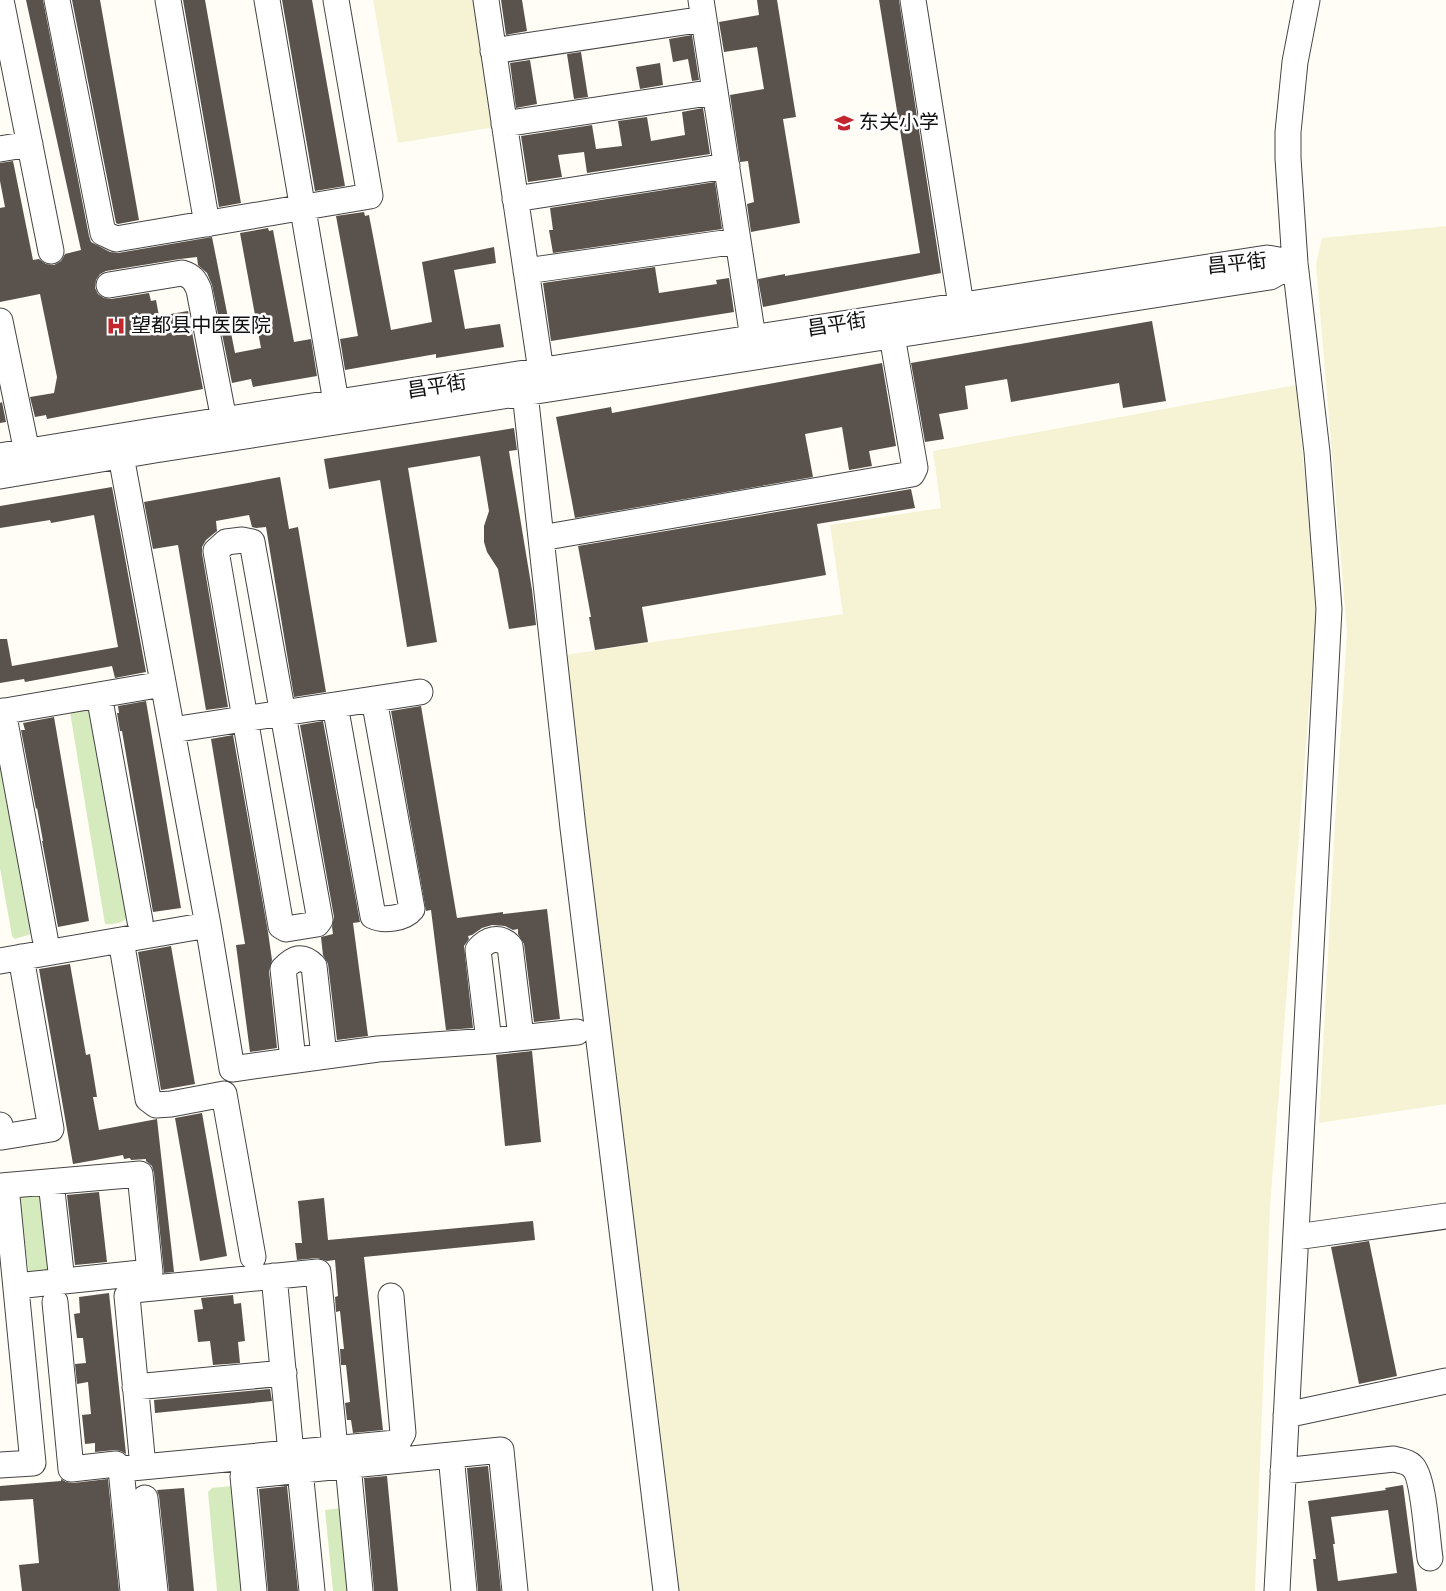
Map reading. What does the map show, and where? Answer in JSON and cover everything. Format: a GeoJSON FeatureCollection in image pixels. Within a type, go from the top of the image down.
{"type":"FeatureCollection","features":[{"type":"Feature","properties":{"kind":"street"},"geometry":{"type":"LineString","coordinates":[[1,0],[51,251]]}},
{"type":"Feature","properties":{"kind":"street"},"geometry":{"type":"LineString","coordinates":[[56,0],[103,233],[116,240],[370,196],[336,0]]}},
{"type":"Feature","properties":{"kind":"street"},"geometry":{"type":"LineString","coordinates":[[168,0],[207,224]]}},
{"type":"Feature","properties":{"kind":"street"},"geometry":{"type":"LineString","coordinates":[[267,0],[336,402]]}},
{"type":"Feature","properties":{"kind":"street"},"geometry":{"type":"LineString","coordinates":[[486,0],[541,370]]}},
{"type":"Feature","properties":{"kind":"street"},"geometry":{"type":"LineString","coordinates":[[913,0],[961,305]]}},
{"type":"Feature","properties":{"kind":"street"},"geometry":{"type":"LineString","coordinates":[[1276,1591],[1329,609],[1317,452],[1295,264],[1288,158],[1288,132],[1295,62],[1307,0]]}},
{"type":"Feature","properties":{"kind":"street"},"geometry":{"type":"LineString","coordinates":[[494,50],[702,10],[753,338]]}},
{"type":"Feature","properties":{"kind":"street"},"geometry":{"type":"LineString","coordinates":[[504,124],[715,92]]}},
{"type":"Feature","properties":{"kind":"street"},"geometry":{"type":"LineString","coordinates":[[0,149],[30,144]]}},
{"type":"Feature","properties":{"kind":"street"},"geometry":{"type":"LineString","coordinates":[[515,198],[727,166]]}},
{"type":"Feature","properties":{"kind":"street"},"geometry":{"type":"LineString","coordinates":[[526,271],[738,241]]}},
{"type":"Feature","properties":{"kind":"street","name":"昌平街"},"geometry":{"type":"LineString","coordinates":[[0,456],[1267,258],[1295,264]]}},
{"type":"Feature","properties":{"kind":"street","name":"昌平街"},"geometry":{"type":"LineString","coordinates":[[0,476],[1270,277],[1295,264]]}},
{"type":"Feature","properties":{"kind":"street"},"geometry":{"type":"LineString","coordinates":[[109,285],[182,273],[195,280],[199,290],[224,420]]}},
{"type":"Feature","properties":{"kind":"street"},"geometry":{"type":"LineString","coordinates":[[0,321],[27,452]]}},
{"type":"Feature","properties":{"kind":"street"},"geometry":{"type":"LineString","coordinates":[[541,538],[912,474],[915,468],[892,336]]}},
{"type":"Feature","properties":{"kind":"street"},"geometry":{"type":"LineString","coordinates":[[525,393],[573,828],[666,1591]]}},
{"type":"Feature","properties":{"kind":"street"},"geometry":{"type":"LineString","coordinates":[[121,456],[207,918],[232,1069],[378,1049],[577,1032]]}},
{"type":"Feature","properties":{"kind":"street"},"geometry":{"type":"LineString","coordinates":[[242,540],[252,542],[320,920],[317,924],[286,929],[282,926],[245,719],[216,551],[226,542],[242,540]]}},
{"type":"Feature","properties":{"kind":"street"},"geometry":{"type":"LineString","coordinates":[[45,938],[2,711],[164,684]]}},
{"type":"Feature","properties":{"kind":"street"},"geometry":{"type":"LineString","coordinates":[[172,730],[420,692]]}},
{"type":"Feature","properties":{"kind":"street"},"geometry":{"type":"LineString","coordinates":[[99,695],[140,922]]}},
{"type":"Feature","properties":{"kind":"street"},"geometry":{"type":"LineString","coordinates":[[335,705],[373,916],[379,919],[402,916],[408,914],[412,909],[374,699]]}},
{"type":"Feature","properties":{"kind":"street"},"geometry":{"type":"LineString","coordinates":[[7,954],[45,938],[140,922],[207,918]]}},
{"type":"Feature","properties":{"kind":"street"},"geometry":{"type":"LineString","coordinates":[[7,954],[121,940],[207,918]]}},
{"type":"Feature","properties":{"kind":"street"},"geometry":{"type":"LineString","coordinates":[[489,1041],[478,950],[484,943],[500,939],[510,946],[521,1038]]}},
{"type":"Feature","properties":{"kind":"street"},"geometry":{"type":"LineString","coordinates":[[121,940],[148,1099],[156,1105],[224,1094],[252,1257]]}},
{"type":"Feature","properties":{"kind":"street"},"geometry":{"type":"LineString","coordinates":[[0,1125],[2,1137],[51,1129],[7,954]]}},
{"type":"Feature","properties":{"kind":"street"},"geometry":{"type":"LineString","coordinates":[[292,1060],[283,969],[291,961],[297,959],[307,959],[314,966],[324,1056]]}},
{"type":"Feature","properties":{"kind":"street"},"geometry":{"type":"LineString","coordinates":[[0,1465],[33,1463],[16,1286],[3,1186],[140,1174],[150,1272],[59,1291],[16,1286]]}},
{"type":"Feature","properties":{"kind":"street"},"geometry":{"type":"LineString","coordinates":[[51,1182],[71,1469],[116,1464],[132,1468],[296,1462],[341,1457],[451,1455],[501,1450],[515,1591]]}},
{"type":"Feature","properties":{"kind":"street"},"geometry":{"type":"LineString","coordinates":[[1296,1237],[1446,1216]]}},
{"type":"Feature","properties":{"kind":"street"},"geometry":{"type":"LineString","coordinates":[[133,1591],[132,1468],[136,1387],[127,1296],[133,1290],[318,1272],[360,1591]]}},
{"type":"Feature","properties":{"kind":"street"},"geometry":{"type":"LineString","coordinates":[[274,1276],[284,1373],[312,1591]]}},
{"type":"Feature","properties":{"kind":"street"},"geometry":{"type":"LineString","coordinates":[[341,1457],[396,1443],[404,1433],[391,1296]]}},
{"type":"Feature","properties":{"kind":"street"},"geometry":{"type":"LineString","coordinates":[[136,1387],[284,1373]]}},
{"type":"Feature","properties":{"kind":"street"},"geometry":{"type":"LineString","coordinates":[[1286,1415],[1446,1381]]}},
{"type":"Feature","properties":{"kind":"street"},"geometry":{"type":"LineString","coordinates":[[451,1455],[464,1591]]}},
{"type":"Feature","properties":{"kind":"street"},"geometry":{"type":"LineString","coordinates":[[1283,1471],[1394,1459],[1407,1462],[1414,1467],[1421,1486],[1430,1558]]}},
{"type":"Feature","properties":{"kind":"street"},"geometry":{"type":"LineString","coordinates":[[254,1591],[243,1476],[296,1462]]}},
{"type":"Feature","properties":{"kind":"street"},"geometry":{"type":"LineString","coordinates":[[145,1498],[155,1591]]}},
{"type":"Feature","properties":{"kind":"shaded area"},"geometry":{"type":"Polygon","coordinates":[[[373,0],[474,0],[495,127],[398,143],[373,0]]]}},
{"type":"Feature","properties":{"kind":"shaded area"},"geometry":{"type":"Polygon","coordinates":[[[1446,226],[1446,1104],[1319,1123],[1347,632],[1316,264],[1322,238],[1446,226]]]}},
{"type":"Feature","properties":{"kind":"shaded area"},"geometry":{"type":"Polygon","coordinates":[[[1296,385],[1317,605],[1270,1207],[1255,1591],[674,1591],[565,655],[843,614],[830,525],[941,508],[933,451],[1296,385]]]}},
{"type":"Feature","properties":{"kind":"green space"},"geometry":{"type":"Polygon","coordinates":[[[90,707],[127,918],[111,924],[105,924],[70,712],[90,707]]]}},
{"type":"Feature","properties":{"kind":"green space"},"geometry":{"type":"Polygon","coordinates":[[[0,726],[34,933],[15,939],[12,936],[0,868],[0,726]]]}},
{"type":"Feature","properties":{"kind":"green space"},"geometry":{"type":"Polygon","coordinates":[[[21,1194],[44,1195],[53,1269],[29,1274],[19,1199],[21,1194]]]}},
{"type":"Feature","properties":{"kind":"green space"},"geometry":{"type":"Polygon","coordinates":[[[234,1487],[246,1591],[217,1591],[208,1492],[212,1488],[234,1487]]]}},
{"type":"Feature","properties":{"kind":"green space"},"geometry":{"type":"Polygon","coordinates":[[[342,1508],[350,1591],[333,1591],[325,1510],[342,1508]]]}},
{"type":"Feature","properties":{"kind":"building","name":"望都县中医医院"},"geometry":{"type":"Polygon","coordinates":[[[26,0],[43,0],[91,242],[110,252],[118,253],[212,237],[235,353],[261,348],[240,233],[268,228],[269,231],[273,230],[294,342],[311,339],[317,376],[253,387],[251,379],[232,383],[212,285],[207,273],[198,265],[197,257],[180,259],[106,271],[100,274],[96,280],[95,288],[98,294],[104,298],[111,299],[149,293],[151,301],[156,300],[159,316],[188,311],[203,389],[47,419],[46,415],[35,417],[30,397],[54,393],[57,377],[40,294],[0,302],[0,208],[5,207],[0,181],[0,163],[13,161],[33,260],[39,259],[46,264],[54,265],[61,261],[65,254],[81,250],[26,0]]]}},
{"type":"Feature","properties":{"kind":"building"},"geometry":{"type":"Polygon","coordinates":[[[72,0],[100,0],[139,220],[116,223],[72,0]]]}},
{"type":"Feature","properties":{"kind":"building"},"geometry":{"type":"Polygon","coordinates":[[[183,0],[205,0],[241,203],[219,207],[183,0]]]}},
{"type":"Feature","properties":{"kind":"building"},"geometry":{"type":"Polygon","coordinates":[[[282,0],[312,0],[345,186],[315,191],[282,0]]]}},
{"type":"Feature","properties":{"kind":"building"},"geometry":{"type":"Polygon","coordinates":[[[501,0],[522,0],[527,31],[506,35],[501,0]]]}},
{"type":"Feature","properties":{"kind":"building"},"geometry":{"type":"Polygon","coordinates":[[[757,0],[777,0],[796,117],[783,119],[800,223],[751,232],[747,204],[754,202],[748,161],[740,162],[730,95],[764,89],[757,47],[724,52],[719,22],[759,15],[757,0]]]}},
{"type":"Feature","properties":{"kind":"building"},"geometry":{"type":"Polygon","coordinates":[[[879,0],[899,0],[941,273],[763,307],[758,279],[920,253],[879,0]]]}},
{"type":"Feature","properties":{"kind":"building"},"geometry":{"type":"Polygon","coordinates":[[[692,35],[699,80],[692,81],[688,59],[673,62],[669,39],[692,35]]]}},
{"type":"Feature","properties":{"kind":"building"},"geometry":{"type":"Polygon","coordinates":[[[581,52],[588,97],[574,99],[567,54],[581,52]]]}},
{"type":"Feature","properties":{"kind":"building"},"geometry":{"type":"Polygon","coordinates":[[[530,60],[537,104],[516,108],[510,63],[530,60]]]}},
{"type":"Feature","properties":{"kind":"building"},"geometry":{"type":"Polygon","coordinates":[[[660,63],[663,85],[640,89],[636,67],[660,63]]]}},
{"type":"Feature","properties":{"kind":"building"},"geometry":{"type":"Polygon","coordinates":[[[703,108],[710,154],[587,173],[584,152],[558,155],[562,177],[528,182],[521,136],[592,125],[596,149],[622,146],[618,121],[647,117],[651,141],[685,135],[682,112],[703,108]]]}},
{"type":"Feature","properties":{"kind":"building"},"geometry":{"type":"Polygon","coordinates":[[[715,182],[722,229],[553,253],[549,230],[553,230],[550,208],[715,182]]]}},
{"type":"Feature","properties":{"kind":"building"},"geometry":{"type":"Polygon","coordinates":[[[364,212],[365,216],[369,215],[391,330],[432,322],[422,262],[494,247],[496,263],[454,270],[465,329],[500,324],[504,347],[436,358],[436,354],[345,370],[340,339],[358,336],[336,216],[364,212]]]}},
{"type":"Feature","properties":{"kind":"building"},"geometry":{"type":"Polygon","coordinates":[[[655,267],[659,293],[717,284],[716,280],[729,278],[734,312],[551,341],[543,283],[655,267]]]}},
{"type":"Feature","properties":{"kind":"building"},"geometry":{"type":"Polygon","coordinates":[[[1152,321],[1166,401],[1123,408],[1119,383],[1011,402],[1007,379],[965,386],[968,409],[939,414],[944,439],[925,442],[911,363],[1152,321]]]}},
{"type":"Feature","properties":{"kind":"building"},"geometry":{"type":"Polygon","coordinates":[[[882,363],[896,446],[869,451],[872,466],[849,470],[842,427],[805,434],[813,477],[575,518],[556,417],[611,407],[612,413],[882,363]]]}},
{"type":"Feature","properties":{"kind":"building"},"geometry":{"type":"Polygon","coordinates":[[[2,402],[6,422],[0,423],[0,403],[2,402]]]}},
{"type":"Feature","properties":{"kind":"building"},"geometry":{"type":"Polygon","coordinates":[[[514,428],[517,450],[509,451],[536,625],[509,629],[498,569],[487,552],[484,542],[484,526],[489,511],[480,456],[408,468],[437,642],[407,647],[380,480],[329,489],[324,459],[514,428]]]}},
{"type":"Feature","properties":{"kind":"building"},"geometry":{"type":"Polygon","coordinates":[[[280,477],[289,529],[298,527],[326,692],[294,697],[266,527],[252,527],[249,515],[216,521],[217,531],[206,540],[202,547],[228,707],[206,710],[178,545],[153,549],[144,502],[280,477]]]}},
{"type":"Feature","properties":{"kind":"building"},"geometry":{"type":"Polygon","coordinates":[[[112,487],[146,672],[115,678],[112,666],[25,682],[24,679],[0,683],[0,639],[7,639],[12,666],[118,647],[94,515],[51,523],[50,520],[0,528],[0,506],[112,487]]]}},
{"type":"Feature","properties":{"kind":"building"},"geometry":{"type":"Polygon","coordinates":[[[911,489],[915,508],[817,524],[826,575],[642,607],[648,642],[595,650],[578,546],[911,489]]]}},
{"type":"Feature","properties":{"kind":"building"},"geometry":{"type":"Polygon","coordinates":[[[146,701],[181,908],[153,912],[122,731],[120,731],[117,713],[119,713],[118,706],[146,701]]]}},
{"type":"Feature","properties":{"kind":"building"},"geometry":{"type":"Polygon","coordinates":[[[421,706],[457,918],[547,909],[560,1019],[534,1022],[524,944],[518,934],[518,929],[513,930],[505,926],[492,925],[468,936],[469,939],[464,946],[473,1028],[446,1030],[431,910],[426,911],[391,711],[421,706]]]}},
{"type":"Feature","properties":{"kind":"building"},"geometry":{"type":"Polygon","coordinates":[[[54,717],[89,921],[58,927],[21,730],[25,730],[23,723],[54,717]]]}},
{"type":"Feature","properties":{"kind":"building"},"geometry":{"type":"Polygon","coordinates":[[[323,721],[360,922],[353,923],[368,1036],[337,1040],[328,964],[323,955],[321,937],[333,934],[334,917],[300,725],[323,721]]]}},
{"type":"Feature","properties":{"kind":"building"},"geometry":{"type":"Polygon","coordinates":[[[233,735],[272,960],[269,971],[277,1048],[250,1052],[236,945],[245,944],[211,739],[233,735]]]}},
{"type":"Feature","properties":{"kind":"building"},"geometry":{"type":"Polygon","coordinates":[[[171,946],[195,1084],[161,1090],[138,952],[171,946]]]}},
{"type":"Feature","properties":{"kind":"building"},"geometry":{"type":"Polygon","coordinates":[[[70,964],[86,1055],[90,1054],[97,1097],[93,1097],[99,1130],[157,1119],[174,1272],[164,1273],[154,1173],[152,1166],[146,1159],[124,1159],[123,1155],[73,1164],[39,969],[70,964]]]}},
{"type":"Feature","properties":{"kind":"building"},"geometry":{"type":"Polygon","coordinates":[[[532,1051],[541,1142],[505,1146],[496,1055],[532,1051]]]}},
{"type":"Feature","properties":{"kind":"building"},"geometry":{"type":"Polygon","coordinates":[[[202,1113],[227,1256],[200,1261],[175,1118],[202,1113]]]}},
{"type":"Feature","properties":{"kind":"building"},"geometry":{"type":"Polygon","coordinates":[[[99,1192],[107,1262],[75,1265],[67,1195],[99,1192]]]}},
{"type":"Feature","properties":{"kind":"building"},"geometry":{"type":"Polygon","coordinates":[[[324,1198],[328,1240],[533,1221],[535,1240],[364,1257],[383,1430],[353,1433],[351,1420],[347,1420],[345,1403],[350,1402],[346,1365],[341,1365],[340,1349],[344,1349],[340,1311],[336,1312],[335,1297],[338,1296],[335,1260],[327,1261],[317,1258],[297,1260],[295,1243],[302,1243],[298,1201],[324,1198]]]}},
{"type":"Feature","properties":{"kind":"building"},"geometry":{"type":"Polygon","coordinates":[[[1369,1241],[1397,1376],[1359,1384],[1331,1247],[1369,1241]]]}},
{"type":"Feature","properties":{"kind":"building"},"geometry":{"type":"Polygon","coordinates":[[[109,1293],[126,1454],[115,1450],[95,1452],[95,1443],[85,1444],[82,1415],[91,1414],[88,1382],[77,1384],[75,1364],[86,1363],[83,1338],[77,1338],[74,1314],[80,1313],[79,1297],[109,1293]]]}},
{"type":"Feature","properties":{"kind":"building"},"geometry":{"type":"Polygon","coordinates":[[[233,1295],[234,1304],[241,1303],[245,1341],[238,1342],[240,1363],[213,1365],[210,1341],[198,1342],[194,1310],[203,1309],[201,1298],[233,1295]]]}},
{"type":"Feature","properties":{"kind":"building"},"geometry":{"type":"Polygon","coordinates":[[[270,1389],[272,1401],[155,1413],[154,1400],[270,1389]]]}},
{"type":"Feature","properties":{"kind":"building"},"geometry":{"type":"Polygon","coordinates":[[[488,1466],[501,1591],[478,1591],[467,1468],[488,1466]]]}},
{"type":"Feature","properties":{"kind":"building"},"geometry":{"type":"Polygon","coordinates":[[[387,1476],[398,1591],[374,1591],[364,1478],[387,1476]]]}},
{"type":"Feature","properties":{"kind":"building"},"geometry":{"type":"Polygon","coordinates":[[[61,1479],[73,1483],[108,1479],[119,1591],[22,1591],[19,1565],[39,1563],[33,1499],[0,1501],[0,1486],[61,1481],[61,1479]]]}},
{"type":"Feature","properties":{"kind":"building"},"geometry":{"type":"Polygon","coordinates":[[[1403,1485],[1417,1591],[1317,1591],[1313,1559],[1316,1559],[1308,1501],[1386,1490],[1385,1488],[1403,1485]],[[1388,1510],[1331,1517],[1338,1581],[1397,1573],[1388,1510]]]}},
{"type":"Feature","properties":{"kind":"building"},"geometry":{"type":"Polygon","coordinates":[[[287,1486],[298,1591],[268,1591],[259,1489],[287,1486]]]}},
{"type":"Feature","properties":{"kind":"building"},"geometry":{"type":"Polygon","coordinates":[[[184,1488],[194,1591],[169,1591],[157,1490],[184,1488]]]}},
{"type":"Feature","properties":{"kind":"place","name":"东关小学"},"geometry":{"type":"Point","coordinates":[844,123]}},
{"type":"Feature","properties":{"kind":"place","name":"望都县中医医院"},"geometry":{"type":"Point","coordinates":[116,326]}}]}
